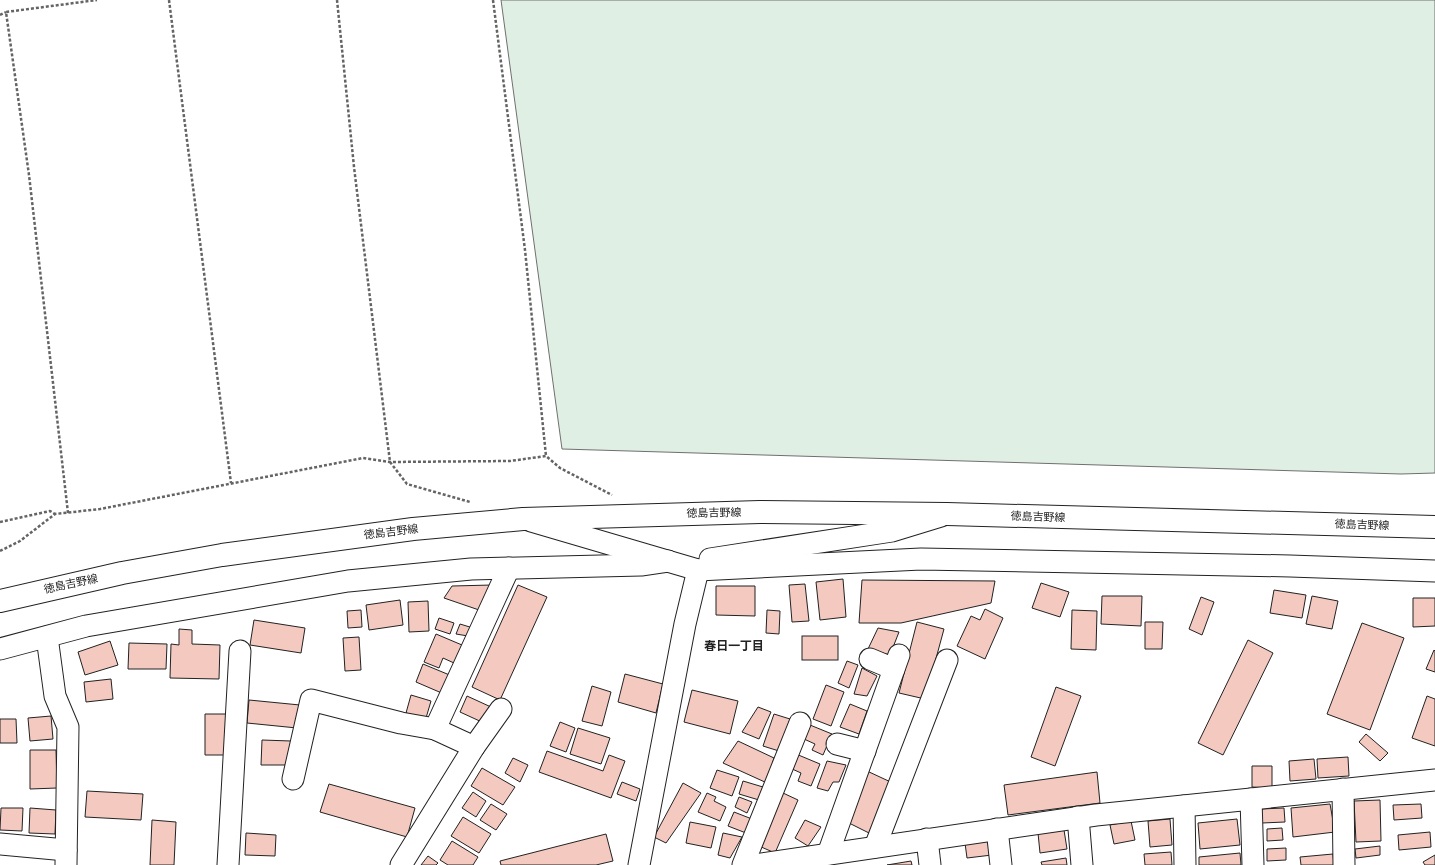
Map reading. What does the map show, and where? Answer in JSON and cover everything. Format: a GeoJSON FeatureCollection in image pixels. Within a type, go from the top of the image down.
{"type":"FeatureCollection","features":[{"type":"Feature","properties":{"kind":"main road","name":"徳島吉野線"},"geometry":{"type":"LineString","coordinates":[[0,601],[122,573],[222,555],[413,529],[523,519],[760,512],[947,514],[1435,527]]}},
{"type":"Feature","properties":{"kind":"street"},"geometry":{"type":"LineString","coordinates":[[639,865],[685,624],[698,570],[711,558],[892,531],[947,514]]}},
{"type":"Feature","properties":{"kind":"street"},"geometry":{"type":"LineString","coordinates":[[523,519],[698,570],[921,559],[1282,566],[1435,571]]}},
{"type":"Feature","properties":{"kind":"street"},"geometry":{"type":"LineString","coordinates":[[5,646],[47,637],[86,626],[348,581],[471,569],[641,565],[668,561]]}},
{"type":"Feature","properties":{"kind":"street"},"geometry":{"type":"LineString","coordinates":[[435,729],[509,568]]}},
{"type":"Feature","properties":{"kind":"street"},"geometry":{"type":"LineString","coordinates":[[0,844],[66,858],[68,727],[55,696],[47,637]]}},
{"type":"Feature","properties":{"kind":"street"},"geometry":{"type":"LineString","coordinates":[[228,865],[240,651]]}},
{"type":"Feature","properties":{"kind":"street"},"geometry":{"type":"LineString","coordinates":[[828,854],[897,662],[870,659]]}},
{"type":"Feature","properties":{"kind":"street"},"geometry":{"type":"LineString","coordinates":[[875,847],[947,660]]}},
{"type":"Feature","properties":{"kind":"street"},"geometry":{"type":"LineString","coordinates":[[293,779],[311,700],[401,723],[435,729],[474,747]]}},
{"type":"Feature","properties":{"kind":"street"},"geometry":{"type":"LineString","coordinates":[[401,865],[474,747],[501,709]]}},
{"type":"Feature","properties":{"kind":"street"},"geometry":{"type":"LineString","coordinates":[[743,865],[800,723]]}},
{"type":"Feature","properties":{"kind":"street"},"geometry":{"type":"LineString","coordinates":[[838,744],[865,751]]}},
{"type":"Feature","properties":{"kind":"street"},"geometry":{"type":"LineString","coordinates":[[755,865],[1078,817],[1435,780]]}},
{"type":"Feature","properties":{"kind":"street"},"geometry":{"type":"LineString","coordinates":[[1343,789],[1344,865]]}},
{"type":"Feature","properties":{"kind":"street"},"geometry":{"type":"LineString","coordinates":[[1251,799],[1253,865]]}},
{"type":"Feature","properties":{"kind":"street"},"geometry":{"type":"LineString","coordinates":[[1184,806],[1185,865]]}},
{"type":"Feature","properties":{"kind":"street"},"geometry":{"type":"LineString","coordinates":[[1078,817],[1082,865]]}},
{"type":"Feature","properties":{"kind":"street"},"geometry":{"type":"LineString","coordinates":[[997,829],[1001,865]]}},
{"type":"Feature","properties":{"kind":"street"},"geometry":{"type":"LineString","coordinates":[[927,839],[930,865]]}},
{"type":"Feature","properties":{"kind":"path"},"geometry":{"type":"LineString","coordinates":[[0,15],[6,12],[97,0]]}},
{"type":"Feature","properties":{"kind":"path"},"geometry":{"type":"LineString","coordinates":[[169,0],[231,484]]}},
{"type":"Feature","properties":{"kind":"path"},"geometry":{"type":"LineString","coordinates":[[337,0],[354,167],[390,462],[407,484],[478,504]]}},
{"type":"Feature","properties":{"kind":"path"},"geometry":{"type":"LineString","coordinates":[[493,0],[525,250],[546,456],[560,468],[615,497]]}},
{"type":"Feature","properties":{"kind":"path"},"geometry":{"type":"LineString","coordinates":[[6,12],[29,175],[68,513]]}},
{"type":"Feature","properties":{"kind":"path"},"geometry":{"type":"LineString","coordinates":[[0,551],[20,541],[55,514],[100,509],[363,458],[390,462],[510,461],[546,456]]}},
{"type":"Feature","properties":{"kind":"path"},"geometry":{"type":"LineString","coordinates":[[0,522],[50,511],[55,514]]}},
{"type":"Feature","properties":{"kind":"green space"},"geometry":{"type":"Polygon","coordinates":[[[501,0],[1435,0],[1435,473],[1401,474],[562,449],[501,0]]]}},
{"type":"Feature","properties":{"kind":"building"},"geometry":{"type":"Polygon","coordinates":[[[843,579],[846,617],[820,620],[816,582],[843,579]]]}},
{"type":"Feature","properties":{"kind":"building"},"geometry":{"type":"Polygon","coordinates":[[[862,580],[995,581],[991,603],[901,623],[859,623],[862,580]]]}},
{"type":"Feature","properties":{"kind":"building"},"geometry":{"type":"Polygon","coordinates":[[[1041,583],[1069,592],[1060,617],[1032,608],[1041,583]]]}},
{"type":"Feature","properties":{"kind":"building"},"geometry":{"type":"Polygon","coordinates":[[[805,584],[809,621],[792,622],[789,585],[805,584]]]}},
{"type":"Feature","properties":{"kind":"building"},"geometry":{"type":"Polygon","coordinates":[[[492,585],[482,611],[444,598],[452,586],[492,585]]]}},
{"type":"Feature","properties":{"kind":"building"},"geometry":{"type":"Polygon","coordinates":[[[518,585],[547,597],[500,700],[472,687],[518,585]]]}},
{"type":"Feature","properties":{"kind":"building"},"geometry":{"type":"Polygon","coordinates":[[[716,586],[755,586],[755,616],[716,615],[716,586]]]}},
{"type":"Feature","properties":{"kind":"building"},"geometry":{"type":"Polygon","coordinates":[[[1274,590],[1306,595],[1302,618],[1270,613],[1274,590]]]}},
{"type":"Feature","properties":{"kind":"building"},"geometry":{"type":"Polygon","coordinates":[[[1102,596],[1142,596],[1141,626],[1101,624],[1102,596]]]}},
{"type":"Feature","properties":{"kind":"building"},"geometry":{"type":"Polygon","coordinates":[[[1312,596],[1338,601],[1332,629],[1306,624],[1312,596]]]}},
{"type":"Feature","properties":{"kind":"building"},"geometry":{"type":"Polygon","coordinates":[[[1201,597],[1214,602],[1202,635],[1189,629],[1201,597]]]}},
{"type":"Feature","properties":{"kind":"building"},"geometry":{"type":"Polygon","coordinates":[[[1413,598],[1435,598],[1435,626],[1413,627],[1413,598]]]}},
{"type":"Feature","properties":{"kind":"building"},"geometry":{"type":"Polygon","coordinates":[[[400,600],[403,625],[369,630],[366,605],[400,600]]]}},
{"type":"Feature","properties":{"kind":"building"},"geometry":{"type":"Polygon","coordinates":[[[428,601],[429,631],[409,632],[408,602],[428,601]]]}},
{"type":"Feature","properties":{"kind":"building"},"geometry":{"type":"Polygon","coordinates":[[[985,609],[1003,618],[985,659],[957,646],[971,616],[980,620],[985,609]]]}},
{"type":"Feature","properties":{"kind":"building"},"geometry":{"type":"Polygon","coordinates":[[[361,610],[362,627],[348,628],[347,611],[361,610]]]}},
{"type":"Feature","properties":{"kind":"building"},"geometry":{"type":"Polygon","coordinates":[[[767,610],[780,611],[779,634],[766,633],[767,610]]]}},
{"type":"Feature","properties":{"kind":"building"},"geometry":{"type":"Polygon","coordinates":[[[1072,610],[1097,611],[1096,650],[1071,649],[1072,610]]]}},
{"type":"Feature","properties":{"kind":"building"},"geometry":{"type":"Polygon","coordinates":[[[439,618],[454,623],[450,634],[435,629],[439,618]]]}},
{"type":"Feature","properties":{"kind":"building"},"geometry":{"type":"Polygon","coordinates":[[[254,620],[305,628],[301,653],[250,645],[254,620]]]}},
{"type":"Feature","properties":{"kind":"building"},"geometry":{"type":"Polygon","coordinates":[[[917,622],[944,629],[925,699],[899,693],[917,622]]]}},
{"type":"Feature","properties":{"kind":"building"},"geometry":{"type":"Polygon","coordinates":[[[1145,622],[1163,622],[1162,649],[1145,649],[1145,622]]]}},
{"type":"Feature","properties":{"kind":"building"},"geometry":{"type":"Polygon","coordinates":[[[1362,623],[1404,638],[1370,730],[1327,714],[1362,623]]]}},
{"type":"Feature","properties":{"kind":"building"},"geometry":{"type":"Polygon","coordinates":[[[460,624],[473,628],[468,636],[456,634],[460,624]]]}},
{"type":"Feature","properties":{"kind":"building"},"geometry":{"type":"Polygon","coordinates":[[[878,628],[899,632],[890,655],[868,649],[878,628]]]}},
{"type":"Feature","properties":{"kind":"building"},"geometry":{"type":"Polygon","coordinates":[[[179,629],[192,630],[192,644],[220,645],[219,679],[170,678],[171,644],[179,645],[179,629]]]}},
{"type":"Feature","properties":{"kind":"building"},"geometry":{"type":"Polygon","coordinates":[[[436,634],[462,645],[454,663],[443,658],[439,668],[424,662],[436,634]]]}},
{"type":"Feature","properties":{"kind":"building"},"geometry":{"type":"Polygon","coordinates":[[[802,636],[838,636],[838,660],[802,660],[802,636]]]}},
{"type":"Feature","properties":{"kind":"building"},"geometry":{"type":"Polygon","coordinates":[[[359,637],[361,670],[345,671],[343,638],[359,637]]]}},
{"type":"Feature","properties":{"kind":"building"},"geometry":{"type":"Polygon","coordinates":[[[1248,640],[1273,653],[1223,755],[1198,743],[1248,640]]]}},
{"type":"Feature","properties":{"kind":"building"},"geometry":{"type":"Polygon","coordinates":[[[110,641],[118,665],[85,675],[78,652],[110,641]]]}},
{"type":"Feature","properties":{"kind":"building"},"geometry":{"type":"Polygon","coordinates":[[[129,643],[167,644],[166,669],[128,669],[129,643]]]}},
{"type":"Feature","properties":{"kind":"building"},"geometry":{"type":"Polygon","coordinates":[[[1434,650],[1435,651],[1435,672],[1426,669],[1434,650]]]}},
{"type":"Feature","properties":{"kind":"building"},"geometry":{"type":"Polygon","coordinates":[[[847,661],[858,665],[849,688],[838,683],[847,661]]]}},
{"type":"Feature","properties":{"kind":"building"},"geometry":{"type":"Polygon","coordinates":[[[423,664],[452,676],[444,694],[416,682],[423,664]]]}},
{"type":"Feature","properties":{"kind":"building"},"geometry":{"type":"Polygon","coordinates":[[[862,668],[877,676],[867,696],[854,694],[862,668]]]}},
{"type":"Feature","properties":{"kind":"building"},"geometry":{"type":"Polygon","coordinates":[[[625,674],[663,684],[656,713],[618,702],[625,674]]]}},
{"type":"Feature","properties":{"kind":"building"},"geometry":{"type":"Polygon","coordinates":[[[111,679],[113,699],[86,702],[84,682],[111,679]]]}},
{"type":"Feature","properties":{"kind":"building"},"geometry":{"type":"Polygon","coordinates":[[[826,685],[844,692],[831,726],[813,719],[826,685]]]}},
{"type":"Feature","properties":{"kind":"building"},"geometry":{"type":"Polygon","coordinates":[[[592,686],[611,692],[602,726],[582,721],[592,686]]]}},
{"type":"Feature","properties":{"kind":"building"},"geometry":{"type":"Polygon","coordinates":[[[1056,687],[1081,696],[1055,766],[1031,757],[1056,687]]]}},
{"type":"Feature","properties":{"kind":"building"},"geometry":{"type":"Polygon","coordinates":[[[692,690],[738,701],[730,734],[684,722],[692,690]]]}},
{"type":"Feature","properties":{"kind":"building"},"geometry":{"type":"Polygon","coordinates":[[[411,695],[431,701],[426,718],[406,713],[411,695]]]}},
{"type":"Feature","properties":{"kind":"building"},"geometry":{"type":"Polygon","coordinates":[[[467,696],[491,707],[484,723],[460,712],[467,696]]]}},
{"type":"Feature","properties":{"kind":"building"},"geometry":{"type":"Polygon","coordinates":[[[1427,696],[1435,699],[1435,746],[1412,738],[1427,696]]]}},
{"type":"Feature","properties":{"kind":"building"},"geometry":{"type":"Polygon","coordinates":[[[249,700],[300,705],[297,728],[247,723],[249,700]]]}},
{"type":"Feature","properties":{"kind":"building"},"geometry":{"type":"Polygon","coordinates":[[[850,704],[867,711],[859,734],[840,727],[850,704]]]}},
{"type":"Feature","properties":{"kind":"building"},"geometry":{"type":"Polygon","coordinates":[[[758,707],[771,712],[759,739],[742,732],[758,707]]]}},
{"type":"Feature","properties":{"kind":"building"},"geometry":{"type":"Polygon","coordinates":[[[205,714],[227,714],[226,755],[205,755],[205,714]]]}},
{"type":"Feature","properties":{"kind":"building"},"geometry":{"type":"Polygon","coordinates":[[[774,714],[790,719],[779,751],[763,746],[774,714]]]}},
{"type":"Feature","properties":{"kind":"building"},"geometry":{"type":"Polygon","coordinates":[[[51,716],[53,739],[30,741],[28,718],[51,716]]]}},
{"type":"Feature","properties":{"kind":"building"},"geometry":{"type":"Polygon","coordinates":[[[0,719],[16,719],[17,743],[0,743],[0,719]]]}},
{"type":"Feature","properties":{"kind":"building"},"geometry":{"type":"Polygon","coordinates":[[[560,722],[575,728],[566,752],[550,746],[560,722]]]}},
{"type":"Feature","properties":{"kind":"building"},"geometry":{"type":"Polygon","coordinates":[[[810,725],[832,734],[823,755],[812,750],[815,744],[804,739],[810,725]]]}},
{"type":"Feature","properties":{"kind":"building"},"geometry":{"type":"Polygon","coordinates":[[[578,728],[610,738],[601,764],[570,754],[578,728]]]}},
{"type":"Feature","properties":{"kind":"building"},"geometry":{"type":"Polygon","coordinates":[[[1366,734],[1388,753],[1380,761],[1359,742],[1366,734]]]}},
{"type":"Feature","properties":{"kind":"building"},"geometry":{"type":"Polygon","coordinates":[[[262,740],[291,741],[290,765],[261,765],[262,740]]]}},
{"type":"Feature","properties":{"kind":"building"},"geometry":{"type":"Polygon","coordinates":[[[738,741],[774,758],[767,783],[723,763],[738,741]]]}},
{"type":"Feature","properties":{"kind":"building"},"geometry":{"type":"Polygon","coordinates":[[[30,750],[56,750],[57,788],[30,789],[30,750]]]}},
{"type":"Feature","properties":{"kind":"building"},"geometry":{"type":"Polygon","coordinates":[[[547,751],[603,771],[609,755],[625,761],[611,798],[539,772],[547,751]]]}},
{"type":"Feature","properties":{"kind":"building"},"geometry":{"type":"Polygon","coordinates":[[[796,754],[820,764],[811,786],[798,781],[801,773],[790,768],[796,754]]]}},
{"type":"Feature","properties":{"kind":"building"},"geometry":{"type":"Polygon","coordinates":[[[1348,757],[1349,776],[1318,778],[1317,759],[1348,757]]]}},
{"type":"Feature","properties":{"kind":"building"},"geometry":{"type":"Polygon","coordinates":[[[513,758],[528,765],[520,782],[505,773],[513,758]]]}},
{"type":"Feature","properties":{"kind":"building"},"geometry":{"type":"Polygon","coordinates":[[[1314,759],[1316,779],[1290,781],[1289,761],[1314,759]]]}},
{"type":"Feature","properties":{"kind":"building"},"geometry":{"type":"Polygon","coordinates":[[[827,761],[846,765],[839,782],[833,782],[828,791],[817,788],[827,761]]]}},
{"type":"Feature","properties":{"kind":"building"},"geometry":{"type":"Polygon","coordinates":[[[1252,766],[1272,766],[1272,788],[1252,787],[1252,766]]]}},
{"type":"Feature","properties":{"kind":"building"},"geometry":{"type":"Polygon","coordinates":[[[482,768],[515,787],[503,805],[471,786],[482,768]]]}},
{"type":"Feature","properties":{"kind":"building"},"geometry":{"type":"Polygon","coordinates":[[[717,770],[739,777],[732,796],[710,788],[717,770]]]}},
{"type":"Feature","properties":{"kind":"building"},"geometry":{"type":"Polygon","coordinates":[[[867,771],[895,784],[871,834],[843,820],[867,771]]]}},
{"type":"Feature","properties":{"kind":"building"},"geometry":{"type":"Polygon","coordinates":[[[1097,772],[1100,803],[1008,815],[1004,785],[1097,772]]]}},
{"type":"Feature","properties":{"kind":"building"},"geometry":{"type":"Polygon","coordinates":[[[743,781],[763,787],[759,800],[739,794],[743,781]]]}},
{"type":"Feature","properties":{"kind":"building"},"geometry":{"type":"Polygon","coordinates":[[[622,782],[640,789],[636,801],[617,794],[622,782]]]}},
{"type":"Feature","properties":{"kind":"building"},"geometry":{"type":"Polygon","coordinates":[[[683,783],[701,793],[666,843],[654,837],[683,783]]]}},
{"type":"Feature","properties":{"kind":"building"},"geometry":{"type":"Polygon","coordinates":[[[329,784],[415,808],[407,837],[320,812],[329,784]]]}},
{"type":"Feature","properties":{"kind":"building"},"geometry":{"type":"Polygon","coordinates":[[[87,791],[143,794],[141,820],[85,817],[87,791]]]}},
{"type":"Feature","properties":{"kind":"building"},"geometry":{"type":"Polygon","coordinates":[[[473,792],[486,801],[476,817],[462,808],[473,792]]]}},
{"type":"Feature","properties":{"kind":"building"},"geometry":{"type":"Polygon","coordinates":[[[707,793],[716,797],[714,801],[726,807],[720,821],[698,812],[707,793]]]}},
{"type":"Feature","properties":{"kind":"building"},"geometry":{"type":"Polygon","coordinates":[[[783,793],[798,800],[775,853],[759,846],[783,793]]]}},
{"type":"Feature","properties":{"kind":"building"},"geometry":{"type":"Polygon","coordinates":[[[739,797],[752,802],[747,813],[735,807],[739,797]]]}},
{"type":"Feature","properties":{"kind":"building"},"geometry":{"type":"Polygon","coordinates":[[[1380,800],[1381,841],[1356,842],[1354,801],[1380,800]]]}},
{"type":"Feature","properties":{"kind":"building"},"geometry":{"type":"Polygon","coordinates":[[[491,804],[507,814],[496,830],[480,820],[491,804]]]}},
{"type":"Feature","properties":{"kind":"building"},"geometry":{"type":"Polygon","coordinates":[[[1330,804],[1335,832],[1293,837],[1291,808],[1330,804]]]}},
{"type":"Feature","properties":{"kind":"building"},"geometry":{"type":"Polygon","coordinates":[[[1421,804],[1422,818],[1394,820],[1393,805],[1421,804]]]}},
{"type":"Feature","properties":{"kind":"building"},"geometry":{"type":"Polygon","coordinates":[[[1,808],[23,808],[22,831],[0,830],[1,808]]]}},
{"type":"Feature","properties":{"kind":"building"},"geometry":{"type":"Polygon","coordinates":[[[30,808],[56,810],[55,834],[29,833],[30,808]]]}},
{"type":"Feature","properties":{"kind":"building"},"geometry":{"type":"Polygon","coordinates":[[[1284,808],[1285,822],[1262,823],[1261,809],[1284,808]]]}},
{"type":"Feature","properties":{"kind":"building"},"geometry":{"type":"Polygon","coordinates":[[[734,812],[752,819],[746,833],[728,826],[734,812]]]}},
{"type":"Feature","properties":{"kind":"building"},"geometry":{"type":"Polygon","coordinates":[[[463,817],[491,834],[479,853],[451,836],[463,817]]]}},
{"type":"Feature","properties":{"kind":"building"},"geometry":{"type":"Polygon","coordinates":[[[1170,819],[1172,845],[1150,847],[1148,821],[1170,819]]]}},
{"type":"Feature","properties":{"kind":"building"},"geometry":{"type":"Polygon","coordinates":[[[1237,819],[1240,845],[1200,849],[1198,823],[1237,819]]]}},
{"type":"Feature","properties":{"kind":"building"},"geometry":{"type":"Polygon","coordinates":[[[152,820],[176,822],[174,865],[150,865],[152,820]]]}},
{"type":"Feature","properties":{"kind":"building"},"geometry":{"type":"Polygon","coordinates":[[[805,820],[821,827],[808,846],[795,838],[805,820]]]}},
{"type":"Feature","properties":{"kind":"building"},"geometry":{"type":"Polygon","coordinates":[[[1131,821],[1135,840],[1114,844],[1110,825],[1131,821]]]}},
{"type":"Feature","properties":{"kind":"building"},"geometry":{"type":"Polygon","coordinates":[[[690,822],[716,827],[711,848],[686,843],[690,822]]]}},
{"type":"Feature","properties":{"kind":"building"},"geometry":{"type":"Polygon","coordinates":[[[1282,828],[1283,840],[1267,841],[1267,829],[1282,828]]]}},
{"type":"Feature","properties":{"kind":"building"},"geometry":{"type":"Polygon","coordinates":[[[1064,830],[1067,849],[1040,853],[1038,833],[1064,830]]]}},
{"type":"Feature","properties":{"kind":"building"},"geometry":{"type":"Polygon","coordinates":[[[1430,832],[1431,847],[1399,850],[1398,835],[1430,832]]]}},
{"type":"Feature","properties":{"kind":"building"},"geometry":{"type":"Polygon","coordinates":[[[246,833],[276,835],[275,856],[245,855],[246,833]]]}},
{"type":"Feature","properties":{"kind":"building"},"geometry":{"type":"Polygon","coordinates":[[[723,833],[742,837],[730,858],[718,855],[723,833]]]}},
{"type":"Feature","properties":{"kind":"building"},"geometry":{"type":"Polygon","coordinates":[[[606,834],[613,861],[596,865],[501,865],[500,861],[606,834]]]}},
{"type":"Feature","properties":{"kind":"building"},"geometry":{"type":"Polygon","coordinates":[[[990,840],[992,855],[967,858],[965,843],[990,840]]]}},
{"type":"Feature","properties":{"kind":"building"},"geometry":{"type":"Polygon","coordinates":[[[452,841],[478,857],[473,865],[448,865],[440,860],[452,841]]]}},
{"type":"Feature","properties":{"kind":"building"},"geometry":{"type":"Polygon","coordinates":[[[1380,846],[1380,855],[1356,858],[1355,849],[1380,846]]]}},
{"type":"Feature","properties":{"kind":"building"},"geometry":{"type":"Polygon","coordinates":[[[1286,848],[1286,860],[1267,861],[1267,849],[1286,848]]]}},
{"type":"Feature","properties":{"kind":"building"},"geometry":{"type":"Polygon","coordinates":[[[1171,852],[1172,865],[1145,865],[1144,854],[1171,852]]]}},
{"type":"Feature","properties":{"kind":"building"},"geometry":{"type":"Polygon","coordinates":[[[1240,853],[1241,865],[1199,865],[1199,857],[1240,853]]]}},
{"type":"Feature","properties":{"kind":"building"},"geometry":{"type":"Polygon","coordinates":[[[1333,854],[1334,865],[1301,865],[1300,857],[1333,854]]]}},
{"type":"Feature","properties":{"kind":"building"},"geometry":{"type":"Polygon","coordinates":[[[1435,855],[1435,865],[1425,865],[1423,862],[1435,855]]]}},
{"type":"Feature","properties":{"kind":"building"},"geometry":{"type":"Polygon","coordinates":[[[428,856],[438,863],[436,865],[421,865],[428,856]]]}},
{"type":"Feature","properties":{"kind":"building"},"geometry":{"type":"Polygon","coordinates":[[[1066,858],[1067,865],[1042,865],[1041,862],[1066,858]]]}},
{"type":"Feature","properties":{"kind":"building"},"geometry":{"type":"Polygon","coordinates":[[[911,861],[912,865],[887,865],[911,861]]]}},
{"type":"Feature","properties":{"kind":"district","name":"春日一丁目"},"geometry":{"type":"Point","coordinates":[734,646]}}]}
